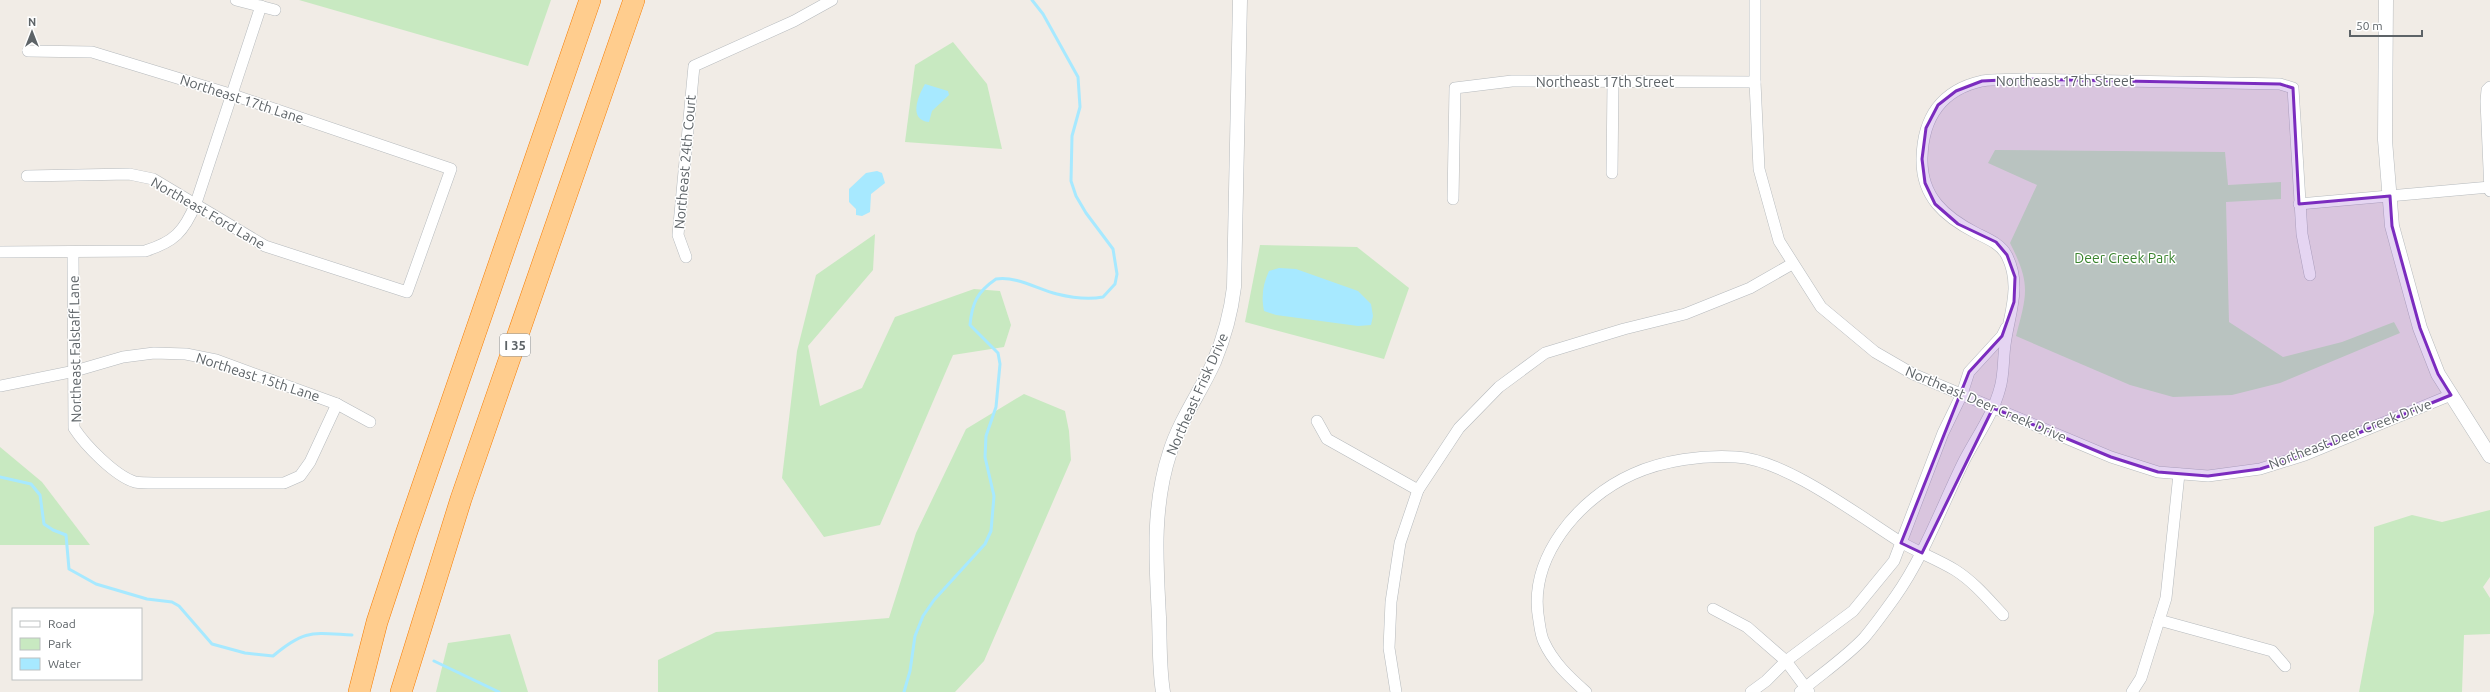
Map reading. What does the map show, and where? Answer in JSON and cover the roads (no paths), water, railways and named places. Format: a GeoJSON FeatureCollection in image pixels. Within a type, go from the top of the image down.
{"type":"FeatureCollection","features":[{"type":"Feature","properties":{"kind":"highway"},"geometry":{"type":"LineString","coordinates":[[359,692],[378,622],[408,527],[590,0]]}},
{"type":"Feature","properties":{"kind":"highway","name":"I 35"},"geometry":{"type":"LineString","coordinates":[[401,692],[461,499],[634,0]]}},
{"type":"Feature","properties":{"kind":"street"},"geometry":{"type":"LineString","coordinates":[[236,0],[275,10]]}},
{"type":"Feature","properties":{"kind":"street","name":"Northeast 24th Court"},"geometry":{"type":"LineString","coordinates":[[686,257],[678,235],[694,66],[794,21],[832,0]]}},
{"type":"Feature","properties":{"kind":"street","name":"Northeast Frisk Drive"},"geometry":{"type":"LineString","coordinates":[[1163,692],[1155,543],[1158,504],[1170,451],[1180,426],[1213,363],[1226,331],[1234,287],[1240,0]]}},
{"type":"Feature","properties":{"kind":"street","name":"Northeast Deer Creek Drive"},"geometry":{"type":"LineString","coordinates":[[1755,0],[1755,82],[1759,169],[1779,241],[1792,264],[1821,307],[1875,352],[1913,374],[2111,457],[2158,472],[2208,476],[2260,469],[2305,455],[2450,396]]}},
{"type":"Feature","properties":{"kind":"street"},"geometry":{"type":"LineString","coordinates":[[2386,0],[2385,140],[2392,226],[2420,328],[2438,374],[2450,396],[2490,456]]}},
{"type":"Feature","properties":{"kind":"street"},"geometry":{"type":"LineString","coordinates":[[0,252],[74,253],[145,251],[164,245],[179,234],[189,220],[196,203],[233,95],[261,6]]}},
{"type":"Feature","properties":{"kind":"street","name":"Northeast 17th Lane"},"geometry":{"type":"LineString","coordinates":[[28,51],[92,52],[233,95],[451,169],[407,292]]}},
{"type":"Feature","properties":{"kind":"street","name":"Northeast 17th Street"},"geometry":{"type":"LineString","coordinates":[[1805,690],[1863,639],[1896,596],[1922,553],[1956,478],[1993,408],[2001,387],[2009,322],[2014,302],[2015,277],[2007,255],[1996,242],[1958,224],[1935,204],[1925,183],[1922,159],[1926,128],[1938,104],[1956,91],[1982,82],[2022,79],[2280,84],[2293,88],[2299,204]]}},
{"type":"Feature","properties":{"kind":"street","name":"Northeast 17th Street"},"geometry":{"type":"LineString","coordinates":[[1453,199],[1455,88],[1512,82],[1755,82]]}},
{"type":"Feature","properties":{"kind":"street"},"geometry":{"type":"LineString","coordinates":[[1612,173],[1613,82]]}},
{"type":"Feature","properties":{"kind":"street"},"geometry":{"type":"LineString","coordinates":[[2490,88],[2487,90],[2486,101],[2490,191]]}},
{"type":"Feature","properties":{"kind":"street","name":"Northeast Ford Lane"},"geometry":{"type":"LineString","coordinates":[[27,176],[141,176],[153,179],[196,203],[265,246],[407,292]]}},
{"type":"Feature","properties":{"kind":"street"},"geometry":{"type":"LineString","coordinates":[[2310,275],[2302,234],[2299,204],[2490,187]]}},
{"type":"Feature","properties":{"kind":"street","name":"Northeast Falstaff Lane"},"geometry":{"type":"LineString","coordinates":[[74,253],[74,428],[83,442],[122,475],[135,482],[284,483],[300,476],[310,462],[337,404]]}},
{"type":"Feature","properties":{"kind":"street"},"geometry":{"type":"LineString","coordinates":[[1396,692],[1389,648],[1391,602],[1400,544],[1418,490],[1459,428],[1498,387],[1545,353],[1624,328],[1684,314],[1750,288],[1792,264]]}},
{"type":"Feature","properties":{"kind":"street","name":"Northeast 17th Street"},"geometry":{"type":"LineString","coordinates":[[1751,692],[1766,681],[1786,662],[1853,611],[1894,561],[1943,432],[1962,394],[1969,372],[2002,336],[2009,322]]}},
{"type":"Feature","properties":{"kind":"street","name":"Northeast 15th Lane"},"geometry":{"type":"LineString","coordinates":[[0,386],[15,385],[75,371],[123,357],[154,353],[186,354],[216,360],[337,404],[370,422]]}},
{"type":"Feature","properties":{"kind":"street"},"geometry":{"type":"LineString","coordinates":[[1317,421],[1327,439],[1418,490]]}},
{"type":"Feature","properties":{"kind":"street"},"geometry":{"type":"LineString","coordinates":[[1586,692],[1558,666],[1543,640],[1536,607],[1540,572],[1558,538],[1582,507],[1634,474],[1667,463],[1704,457],[1738,457],[1770,466],[1815,488],[1901,542],[1956,570],[1981,590],[2003,615]]}},
{"type":"Feature","properties":{"kind":"street"},"geometry":{"type":"LineString","coordinates":[[2132,692],[2141,678],[2166,598],[2179,474]]}},
{"type":"Feature","properties":{"kind":"street"},"geometry":{"type":"LineString","coordinates":[[1713,610],[1747,627],[1786,662],[1805,690]]}},
{"type":"Feature","properties":{"kind":"street"},"geometry":{"type":"LineString","coordinates":[[2159,620],[2272,651],[2284,666]]}},
{"type":"Feature","properties":{"kind":"water"},"geometry":{"type":"Polygon","coordinates":[[[925,84],[948,91],[949,95],[932,111],[929,122],[919,117],[916,107],[925,84]]]}},
{"type":"Feature","properties":{"kind":"water"},"geometry":{"type":"Polygon","coordinates":[[[877,171],[882,173],[885,183],[871,194],[870,212],[862,216],[856,215],[856,209],[849,202],[849,189],[866,173],[877,171]]]}},
{"type":"Feature","properties":{"kind":"water"},"geometry":{"type":"Polygon","coordinates":[[[1279,268],[1296,269],[1358,291],[1371,304],[1373,316],[1371,325],[1358,326],[1276,315],[1264,311],[1263,290],[1265,281],[1269,271],[1279,268]]]}},
{"type":"Feature","properties":{"kind":"waterway"},"geometry":{"type":"LineString","coordinates":[[904,692],[910,671],[915,636],[923,616],[934,600],[985,544],[991,531],[994,496],[985,457],[986,436],[996,407],[1000,364],[998,353],[970,325],[974,304],[980,293],[996,279],[1012,279],[1049,292],[1069,297],[1097,298],[1103,297],[1115,284],[1117,274],[1113,249],[1086,213],[1076,196],[1071,181],[1072,136],[1080,107],[1078,77],[1043,14],[1032,0]]}},
{"type":"Feature","properties":{"kind":"waterway"},"geometry":{"type":"LineString","coordinates":[[0,477],[31,484],[40,495],[44,524],[53,530],[66,535],[69,569],[96,584],[147,599],[172,602],[179,606],[212,644],[245,653],[273,656],[293,641],[302,637],[318,634],[352,635]]}},
{"type":"Feature","properties":{"kind":"waterway"},"geometry":{"type":"LineString","coordinates":[[434,661],[499,692]]}},
{"type":"Feature","properties":{"kind":"park label","name":"Deer Creek Park"},"geometry":{"type":"Point","coordinates":[2125,258]}}]}
